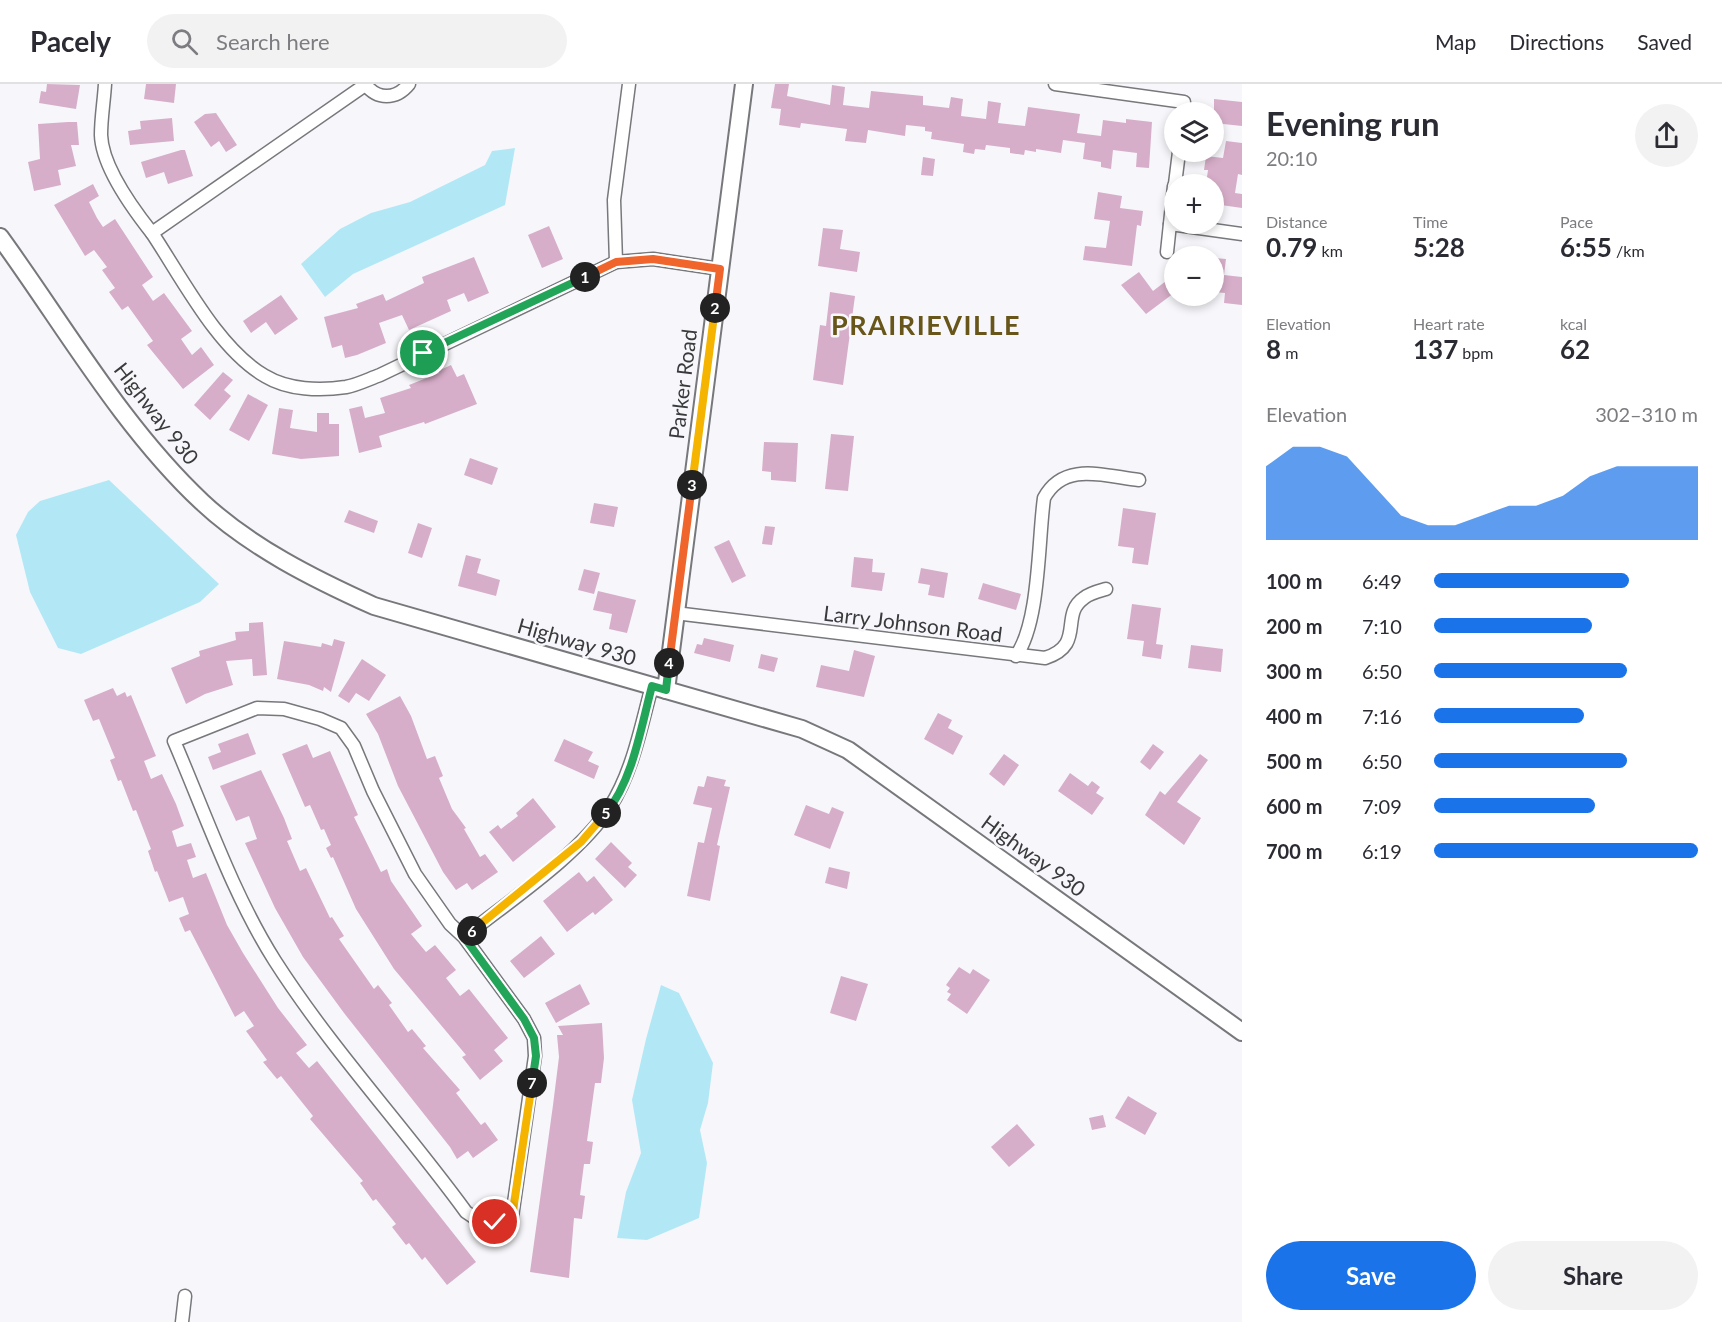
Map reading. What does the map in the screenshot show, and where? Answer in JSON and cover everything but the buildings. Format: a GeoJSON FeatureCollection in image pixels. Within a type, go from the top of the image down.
{"type":"FeatureCollection","features":[{"type":"Feature","properties":{"kind":"street"},"geometry":{"type":"LineString","coordinates":[[105,84],[101,137],[111,169],[134,209],[210,320],[240,358],[266,377],[295,387],[348,387],[380,375],[616,262],[653,259],[720,269]]}},
{"type":"Feature","properties":{"kind":"street"},"geometry":{"type":"LineString","coordinates":[[152,233],[365,85],[372,92],[388,96],[397,94],[409,84]]}},
{"type":"Feature","properties":{"kind":"street"},"geometry":{"type":"LineString","coordinates":[[616,262],[614,200],[629,84]]}},
{"type":"Feature","properties":{"kind":"street","name":"Parker Road"},"geometry":{"type":"LineString","coordinates":[[659,688],[675,613],[744,84]]}},
{"type":"Feature","properties":{"kind":"street"},"geometry":{"type":"LineString","coordinates":[[1054,84],[1164,103]]}},
{"type":"Feature","properties":{"kind":"street"},"geometry":{"type":"LineString","coordinates":[[1224,232],[1242,234]]}},
{"type":"Feature","properties":{"kind":"street","name":"Highway 930"},"geometry":{"type":"LineString","coordinates":[[0,237],[140,434],[203,503],[241,532],[334,588],[374,606],[802,729],[859,757],[1242,1032]]}},
{"type":"Feature","properties":{"kind":"street"},"geometry":{"type":"LineString","coordinates":[[1016,656],[1025,643],[1030,622],[1044,498],[1051,485],[1064,476],[1081,473],[1139,480]]}},
{"type":"Feature","properties":{"kind":"street","name":"Larry Johnson Road"},"geometry":{"type":"LineString","coordinates":[[675,613],[1045,658],[1060,653],[1069,638],[1078,603],[1085,597],[1106,589]]}},
{"type":"Feature","properties":{"kind":"street"},"geometry":{"type":"LineString","coordinates":[[464,937],[581,842],[610,808],[659,688]]}},
{"type":"Feature","properties":{"kind":"street"},"geometry":{"type":"LineString","coordinates":[[257,708],[284,709],[320,719],[341,728],[354,746],[415,874],[443,915],[464,937],[524,1019],[534,1038],[536,1056],[511,1224],[478,1220],[466,1212],[316,1022],[274,959],[258,929],[174,741],[257,708]]}},
{"type":"Feature","properties":{"kind":"street"},"geometry":{"type":"LineString","coordinates":[[182,1322],[185,1296]]}},
{"type":"Feature","properties":{"kind":"water"},"geometry":{"type":"Polygon","coordinates":[[[515,148],[505,205],[353,274],[325,297],[301,264],[340,229],[371,213],[410,202],[485,165],[492,151],[515,148]]]}},
{"type":"Feature","properties":{"kind":"water"},"geometry":{"type":"Polygon","coordinates":[[[109,480],[219,584],[200,602],[81,654],[58,648],[30,592],[16,535],[28,512],[40,501],[109,480]]]}},
{"type":"Feature","properties":{"kind":"water"},"geometry":{"type":"Polygon","coordinates":[[[661,985],[679,993],[713,1063],[708,1103],[700,1130],[707,1163],[699,1218],[647,1240],[617,1238],[626,1192],[641,1153],[632,1100],[661,985]]]}},
{"type":"Feature","properties":{"kind":"district","name":"PRAIRIEVILLE"},"geometry":{"type":"Point","coordinates":[926,324]}},
{"type":"Feature","properties":{"kind":"route"},"geometry":{"type":"LineString","coordinates":[[423,353],[616,262],[653,259],[720,269],[666,690],[652,686],[630,763],[610,808],[581,842],[464,937],[498,987],[524,1019],[534,1038],[535,1046],[536,1056],[511,1224],[495,1222]]}}]}
